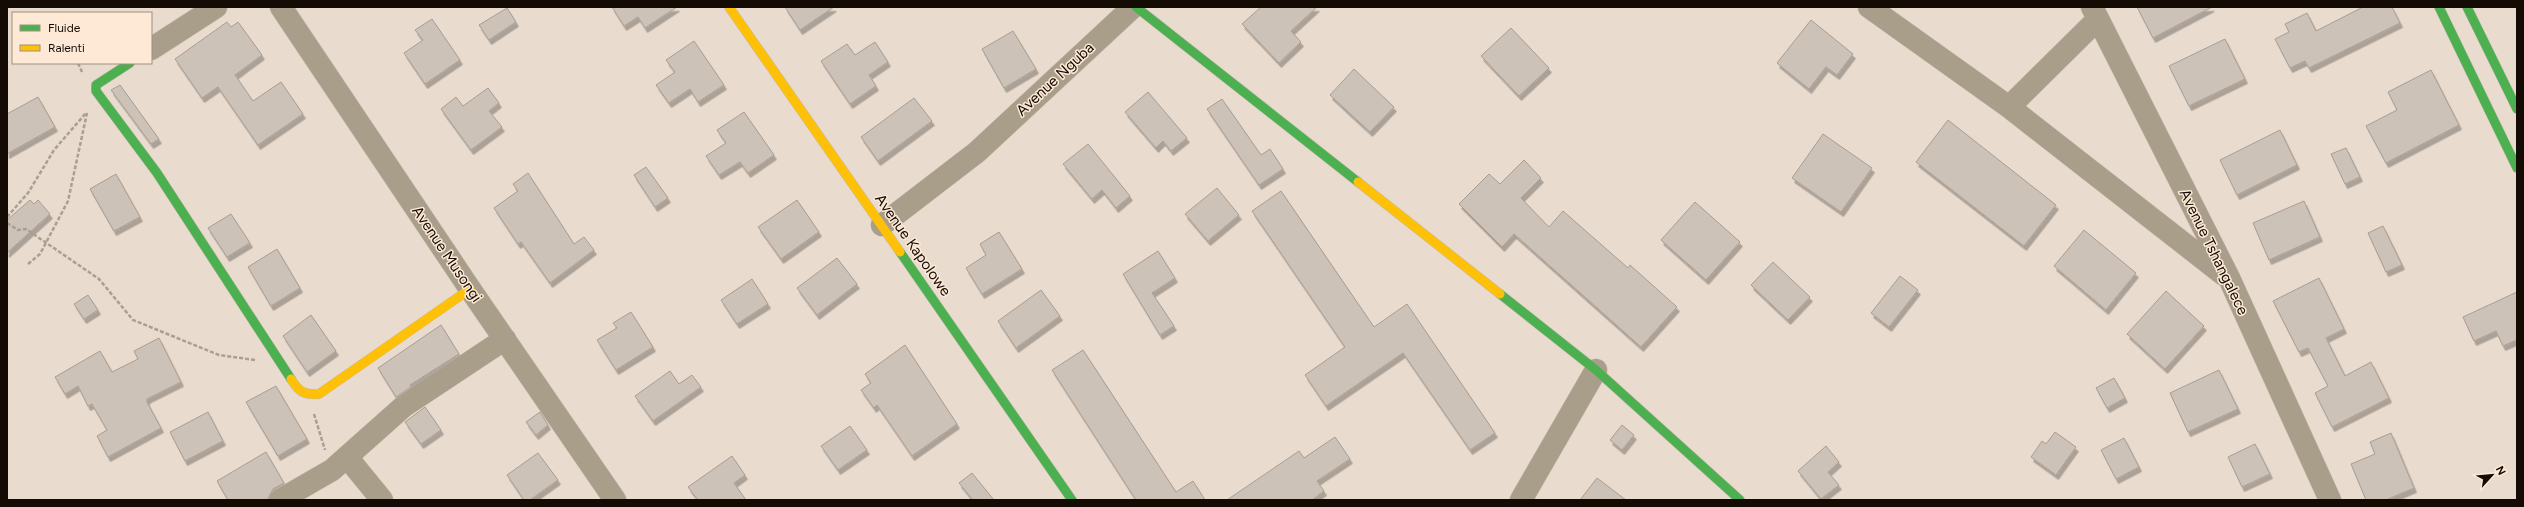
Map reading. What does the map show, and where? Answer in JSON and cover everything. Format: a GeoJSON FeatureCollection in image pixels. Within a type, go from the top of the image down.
{"type":"FeatureCollection","features":[{"type":"Feature","properties":{"kind":"main road","name":"Avenue Kapolowe"},"geometry":{"type":"LineString","coordinates":[[729,7],[1072,500]]}},
{"type":"Feature","properties":{"kind":"main road"},"geometry":{"type":"LineString","coordinates":[[1135,7],[1596,370],[1740,500]]}},
{"type":"Feature","properties":{"kind":"main road"},"geometry":{"type":"LineString","coordinates":[[2439,7],[2517,168]]}},
{"type":"Feature","properties":{"kind":"main road"},"geometry":{"type":"LineString","coordinates":[[2467,7],[2517,109]]}},
{"type":"Feature","properties":{"kind":"main road"},"geometry":{"type":"LineString","coordinates":[[128,64],[96,85],[96,91],[109,111],[157,173],[299,391],[308,395],[320,394],[470,289]]}},
{"type":"Feature","properties":{"kind":"street"},"geometry":{"type":"LineString","coordinates":[[152,48],[216,7]]}},
{"type":"Feature","properties":{"kind":"street","name":"Avenue Musongi"},"geometry":{"type":"LineString","coordinates":[[281,7],[470,289],[614,500]]}},
{"type":"Feature","properties":{"kind":"street","name":"Avenue Nguba"},"geometry":{"type":"LineString","coordinates":[[882,225],[977,152],[1135,7]]}},
{"type":"Feature","properties":{"kind":"street"},"geometry":{"type":"LineString","coordinates":[[1869,7],[2009,107],[2229,278]]}},
{"type":"Feature","properties":{"kind":"street"},"geometry":{"type":"LineString","coordinates":[[2009,107],[2095,13]]}},
{"type":"Feature","properties":{"kind":"street","name":"Avenue Tshangalece"},"geometry":{"type":"LineString","coordinates":[[2095,13],[2229,278],[2330,500]]}},
{"type":"Feature","properties":{"kind":"street"},"geometry":{"type":"LineString","coordinates":[[280,500],[339,464],[404,406],[505,339]]}},
{"type":"Feature","properties":{"kind":"street"},"geometry":{"type":"LineString","coordinates":[[1522,500],[1596,370]]}},
{"type":"Feature","properties":{"kind":"street"},"geometry":{"type":"LineString","coordinates":[[339,464],[382,500]]}},
{"type":"Feature","properties":{"kind":"path"},"geometry":{"type":"LineString","coordinates":[[7,217],[28,193],[54,150],[87,111]]}},
{"type":"Feature","properties":{"kind":"path"},"geometry":{"type":"LineString","coordinates":[[28,264],[40,254],[68,201],[85,128]]}},
{"type":"Feature","properties":{"kind":"path"},"geometry":{"type":"LineString","coordinates":[[7,223],[18,230],[26,229],[99,279],[133,320],[219,355],[280,363]]}},
{"type":"Feature","properties":{"kind":"path"},"geometry":{"type":"LineString","coordinates":[[308,395],[339,464]]}},
{"type":"Feature","properties":{"kind":"building"},"geometry":{"type":"Polygon","coordinates":[[[612,7],[677,7],[645,28],[638,17],[624,26],[612,7]]]}},
{"type":"Feature","properties":{"kind":"building"},"geometry":{"type":"Polygon","coordinates":[[[785,7],[834,7],[800,30],[785,7]]]}},
{"type":"Feature","properties":{"kind":"building"},"geometry":{"type":"Polygon","coordinates":[[[1261,7],[1317,7],[1291,31],[1301,42],[1279,63],[1242,24],[1261,7]]]}},
{"type":"Feature","properties":{"kind":"building"},"geometry":{"type":"Polygon","coordinates":[[[2137,7],[2212,7],[2153,38],[2137,7]]]}},
{"type":"Feature","properties":{"kind":"building"},"geometry":{"type":"Polygon","coordinates":[[[2363,7],[2392,7],[2400,23],[2309,68],[2305,61],[2290,68],[2275,39],[2289,32],[2285,24],[2307,13],[2316,31],[2363,7]]]}},
{"type":"Feature","properties":{"kind":"building"},"geometry":{"type":"Polygon","coordinates":[[[507,8],[516,22],[489,40],[479,25],[507,8]]]}},
{"type":"Feature","properties":{"kind":"building"},"geometry":{"type":"Polygon","coordinates":[[[432,19],[460,60],[425,84],[404,53],[423,40],[415,30],[432,19]]]}},
{"type":"Feature","properties":{"kind":"building"},"geometry":{"type":"Polygon","coordinates":[[[1811,20],[1853,54],[1837,75],[1826,67],[1809,89],[1777,63],[1811,20]]]}},
{"type":"Feature","properties":{"kind":"building"},"geometry":{"type":"Polygon","coordinates":[[[227,22],[231,27],[238,22],[262,55],[235,75],[253,101],[281,82],[303,114],[258,145],[218,87],[202,98],[175,59],[227,22]]]}},
{"type":"Feature","properties":{"kind":"building"},"geometry":{"type":"Polygon","coordinates":[[[1511,28],[1549,68],[1519,96],[1481,56],[1511,28]]]}},
{"type":"Feature","properties":{"kind":"building"},"geometry":{"type":"Polygon","coordinates":[[[1013,31],[1036,69],[1004,88],[982,49],[1013,31]]]}},
{"type":"Feature","properties":{"kind":"building"},"geometry":{"type":"Polygon","coordinates":[[[2225,39],[2245,79],[2189,106],[2169,66],[2225,39]]]}},
{"type":"Feature","properties":{"kind":"building"},"geometry":{"type":"Polygon","coordinates":[[[694,41],[724,85],[698,102],[690,89],[669,103],[656,85],[675,72],[666,60],[694,41]]]}},
{"type":"Feature","properties":{"kind":"building"},"geometry":{"type":"Polygon","coordinates":[[[875,42],[888,62],[869,75],[876,86],[850,104],[821,61],[847,44],[855,55],[875,42]]]}},
{"type":"Feature","properties":{"kind":"building"},"geometry":{"type":"Polygon","coordinates":[[[1354,69],[1394,107],[1370,132],[1330,95],[1354,69]]]}},
{"type":"Feature","properties":{"kind":"building"},"geometry":{"type":"Polygon","coordinates":[[[2431,70],[2459,125],[2386,163],[2366,126],[2397,110],[2388,92],[2431,70]]]}},
{"type":"Feature","properties":{"kind":"building"},"geometry":{"type":"Polygon","coordinates":[[[120,85],[159,139],[151,144],[111,90],[120,85]]]}},
{"type":"Feature","properties":{"kind":"building"},"geometry":{"type":"Polygon","coordinates":[[[488,88],[499,103],[489,111],[502,127],[471,150],[441,109],[456,97],[463,106],[488,88]]]}},
{"type":"Feature","properties":{"kind":"building"},"geometry":{"type":"Polygon","coordinates":[[[1148,92],[1187,138],[1171,151],[1163,141],[1156,148],[1125,112],[1148,92]]]}},
{"type":"Feature","properties":{"kind":"building"},"geometry":{"type":"Polygon","coordinates":[[[38,97],[55,127],[7,154],[7,114],[38,97]]]}},
{"type":"Feature","properties":{"kind":"building"},"geometry":{"type":"Polygon","coordinates":[[[914,98],[932,121],[878,161],[861,137],[914,98]]]}},
{"type":"Feature","properties":{"kind":"building"},"geometry":{"type":"Polygon","coordinates":[[[1222,99],[1261,155],[1270,149],[1283,169],[1259,185],[1207,109],[1222,99]]]}},
{"type":"Feature","properties":{"kind":"building"},"geometry":{"type":"Polygon","coordinates":[[[744,112],[774,155],[748,173],[740,162],[719,175],[706,156],[726,143],[717,130],[744,112]]]}},
{"type":"Feature","properties":{"kind":"building"},"geometry":{"type":"Polygon","coordinates":[[[1948,120],[2056,205],[2024,246],[1916,162],[1948,120]]]}},
{"type":"Feature","properties":{"kind":"building"},"geometry":{"type":"Polygon","coordinates":[[[2280,130],[2297,165],[2237,195],[2220,160],[2280,130]]]}},
{"type":"Feature","properties":{"kind":"building"},"geometry":{"type":"Polygon","coordinates":[[[1823,134],[1872,168],[1841,212],[1792,178],[1823,134]]]}},
{"type":"Feature","properties":{"kind":"building"},"geometry":{"type":"Polygon","coordinates":[[[1088,144],[1130,196],[1116,208],[1102,190],[1092,199],[1063,164],[1088,144]]]}},
{"type":"Feature","properties":{"kind":"building"},"geometry":{"type":"Polygon","coordinates":[[[2346,148],[2360,177],[2345,184],[2331,154],[2346,148]]]}},
{"type":"Feature","properties":{"kind":"building"},"geometry":{"type":"Polygon","coordinates":[[[1524,160],[1541,178],[1521,198],[1549,227],[1563,211],[1628,268],[1630,265],[1677,307],[1641,347],[1514,234],[1502,247],[1459,204],[1489,174],[1500,184],[1524,160]]]}},
{"type":"Feature","properties":{"kind":"building"},"geometry":{"type":"Polygon","coordinates":[[[646,167],[668,198],[655,207],[634,175],[646,167]]]}},
{"type":"Feature","properties":{"kind":"building"},"geometry":{"type":"Polygon","coordinates":[[[528,173],[574,244],[584,237],[594,250],[550,283],[521,242],[518,244],[494,208],[518,191],[513,184],[528,173]]]}},
{"type":"Feature","properties":{"kind":"building"},"geometry":{"type":"Polygon","coordinates":[[[116,174],[140,217],[114,231],[90,189],[116,174]]]}},
{"type":"Feature","properties":{"kind":"building"},"geometry":{"type":"Polygon","coordinates":[[[1217,188],[1239,215],[1208,241],[1185,214],[1217,188]]]}},
{"type":"Feature","properties":{"kind":"building"},"geometry":{"type":"Polygon","coordinates":[[[1281,191],[1374,327],[1407,304],[1495,433],[1470,450],[1403,353],[1326,406],[1305,375],[1345,347],[1252,211],[1281,191]]]}},
{"type":"Feature","properties":{"kind":"building"},"geometry":{"type":"Polygon","coordinates":[[[30,200],[34,204],[38,200],[50,214],[7,253],[7,220],[30,200]]]}},
{"type":"Feature","properties":{"kind":"building"},"geometry":{"type":"Polygon","coordinates":[[[797,200],[819,232],[781,259],[758,227],[797,200]]]}},
{"type":"Feature","properties":{"kind":"building"},"geometry":{"type":"Polygon","coordinates":[[[2304,201],[2320,237],[2269,260],[2253,223],[2304,201]]]}},
{"type":"Feature","properties":{"kind":"building"},"geometry":{"type":"Polygon","coordinates":[[[1695,202],[1740,242],[1706,280],[1661,240],[1695,202]]]}},
{"type":"Feature","properties":{"kind":"building"},"geometry":{"type":"Polygon","coordinates":[[[231,214],[250,243],[227,257],[208,228],[231,214]]]}},
{"type":"Feature","properties":{"kind":"building"},"geometry":{"type":"Polygon","coordinates":[[[2383,226],[2402,265],[2386,272],[2368,233],[2383,226]]]}},
{"type":"Feature","properties":{"kind":"building"},"geometry":{"type":"Polygon","coordinates":[[[2084,230],[2136,273],[2106,310],[2054,266],[2084,230]]]}},
{"type":"Feature","properties":{"kind":"building"},"geometry":{"type":"Polygon","coordinates":[[[999,232],[1022,269],[982,294],[966,268],[986,255],[980,244],[999,232]]]}},
{"type":"Feature","properties":{"kind":"building"},"geometry":{"type":"Polygon","coordinates":[[[277,249],[300,288],[271,306],[248,267],[277,249]]]}},
{"type":"Feature","properties":{"kind":"building"},"geometry":{"type":"Polygon","coordinates":[[[1158,251],[1175,278],[1152,293],[1174,326],[1160,335],[1123,274],[1158,251]]]}},
{"type":"Feature","properties":{"kind":"building"},"geometry":{"type":"Polygon","coordinates":[[[837,258],[857,284],[817,315],[797,288],[837,258]]]}},
{"type":"Feature","properties":{"kind":"building"},"geometry":{"type":"Polygon","coordinates":[[[1773,262],[1810,297],[1788,320],[1751,285],[1773,262]]]}},
{"type":"Feature","properties":{"kind":"building"},"geometry":{"type":"Polygon","coordinates":[[[1900,276],[1918,290],[1889,327],[1871,313],[1900,276]]]}},
{"type":"Feature","properties":{"kind":"building"},"geometry":{"type":"Polygon","coordinates":[[[2319,278],[2344,329],[2326,338],[2345,376],[2371,362],[2389,398],[2332,427],[2315,393],[2328,386],[2308,348],[2299,352],[2273,301],[2319,278]]]}},
{"type":"Feature","properties":{"kind":"building"},"geometry":{"type":"Polygon","coordinates":[[[752,279],[768,304],[737,324],[721,300],[752,279]]]}},
{"type":"Feature","properties":{"kind":"building"},"geometry":{"type":"Polygon","coordinates":[[[1041,290],[1060,316],[1016,348],[998,321],[1041,290]]]}},
{"type":"Feature","properties":{"kind":"building"},"geometry":{"type":"Polygon","coordinates":[[[2166,291],[2204,326],[2165,369],[2127,334],[2166,291]]]}},
{"type":"Feature","properties":{"kind":"building"},"geometry":{"type":"Polygon","coordinates":[[[2517,292],[2517,340],[2503,346],[2496,331],[2474,341],[2463,317],[2517,292]]]}},
{"type":"Feature","properties":{"kind":"building"},"geometry":{"type":"Polygon","coordinates":[[[88,295],[98,310],[84,319],[74,304],[88,295]]]}},
{"type":"Feature","properties":{"kind":"building"},"geometry":{"type":"Polygon","coordinates":[[[631,312],[653,347],[616,370],[597,340],[617,328],[613,323],[631,312]]]}},
{"type":"Feature","properties":{"kind":"building"},"geometry":{"type":"Polygon","coordinates":[[[311,315],[336,351],[307,372],[283,336],[311,315]]]}},
{"type":"Feature","properties":{"kind":"building"},"geometry":{"type":"Polygon","coordinates":[[[441,325],[459,354],[410,385],[411,387],[396,397],[378,368],[441,325]]]}},
{"type":"Feature","properties":{"kind":"building"},"geometry":{"type":"Polygon","coordinates":[[[159,338],[181,382],[147,399],[147,402],[161,428],[108,457],[97,436],[107,430],[92,404],[88,406],[78,386],[65,394],[55,377],[100,351],[112,372],[138,359],[134,351],[159,338]]]}},
{"type":"Feature","properties":{"kind":"building"},"geometry":{"type":"Polygon","coordinates":[[[905,345],[957,424],[912,456],[877,405],[874,408],[861,390],[871,383],[865,374],[905,345]]]}},
{"type":"Feature","properties":{"kind":"building"},"geometry":{"type":"Polygon","coordinates":[[[1083,350],[1176,492],[1193,481],[1205,500],[1136,500],[1052,370],[1083,350]]]}},
{"type":"Feature","properties":{"kind":"building"},"geometry":{"type":"Polygon","coordinates":[[[2219,370],[2238,409],[2188,432],[2170,393],[2219,370]]]}},
{"type":"Feature","properties":{"kind":"building"},"geometry":{"type":"Polygon","coordinates":[[[670,371],[679,384],[692,375],[701,387],[653,421],[635,396],[670,371]]]}},
{"type":"Feature","properties":{"kind":"building"},"geometry":{"type":"Polygon","coordinates":[[[2114,378],[2125,398],[2107,408],[2096,388],[2114,378]]]}},
{"type":"Feature","properties":{"kind":"building"},"geometry":{"type":"Polygon","coordinates":[[[276,386],[307,439],[278,456],[246,402],[276,386]]]}},
{"type":"Feature","properties":{"kind":"building"},"geometry":{"type":"Polygon","coordinates":[[[425,407],[441,430],[421,444],[405,422],[425,407]]]}},
{"type":"Feature","properties":{"kind":"building"},"geometry":{"type":"Polygon","coordinates":[[[208,412],[223,441],[185,461],[170,432],[208,412]]]}},
{"type":"Feature","properties":{"kind":"building"},"geometry":{"type":"Polygon","coordinates":[[[540,412],[548,425],[536,435],[526,422],[540,412]]]}},
{"type":"Feature","properties":{"kind":"building"},"geometry":{"type":"Polygon","coordinates":[[[1622,425],[1634,435],[1622,450],[1610,440],[1622,425]]]}},
{"type":"Feature","properties":{"kind":"building"},"geometry":{"type":"Polygon","coordinates":[[[850,426],[867,450],[838,470],[821,446],[850,426]]]}},
{"type":"Feature","properties":{"kind":"building"},"geometry":{"type":"Polygon","coordinates":[[[2055,432],[2076,447],[2056,475],[2031,457],[2042,441],[2046,444],[2055,432]]]}},
{"type":"Feature","properties":{"kind":"building"},"geometry":{"type":"Polygon","coordinates":[[[2391,433],[2414,488],[2386,500],[2366,500],[2351,464],[2375,454],[2370,442],[2391,433]]]}},
{"type":"Feature","properties":{"kind":"building"},"geometry":{"type":"Polygon","coordinates":[[[1335,437],[1350,459],[1317,481],[1324,491],[1312,500],[1227,500],[1299,451],[1304,458],[1335,437]]]}},
{"type":"Feature","properties":{"kind":"building"},"geometry":{"type":"Polygon","coordinates":[[[2124,438],[2139,467],[2116,479],[2101,450],[2124,438]]]}},
{"type":"Feature","properties":{"kind":"building"},"geometry":{"type":"Polygon","coordinates":[[[2255,444],[2270,474],[2242,487],[2228,457],[2255,444]]]}},
{"type":"Feature","properties":{"kind":"building"},"geometry":{"type":"Polygon","coordinates":[[[1826,446],[1839,462],[1828,472],[1839,485],[1821,499],[1798,471],[1826,446]]]}},
{"type":"Feature","properties":{"kind":"building"},"geometry":{"type":"Polygon","coordinates":[[[266,452],[284,483],[273,489],[267,500],[228,500],[217,481],[266,452]]]}},
{"type":"Feature","properties":{"kind":"building"},"geometry":{"type":"Polygon","coordinates":[[[538,453],[558,480],[530,500],[524,500],[507,475],[538,453]]]}},
{"type":"Feature","properties":{"kind":"building"},"geometry":{"type":"Polygon","coordinates":[[[732,456],[745,475],[734,483],[746,500],[698,500],[688,487],[732,456]]]}},
{"type":"Feature","properties":{"kind":"building"},"geometry":{"type":"Polygon","coordinates":[[[972,473],[994,500],[973,500],[959,483],[972,473]]]}},
{"type":"Feature","properties":{"kind":"building"},"geometry":{"type":"Polygon","coordinates":[[[1597,478],[1626,500],[1580,500],[1597,478]]]}},
{"type":"Feature","properties":{"kind":"traffic: fast"},"geometry":{"type":"LineString","coordinates":[[1136,7],[1358,182]]}},
{"type":"Feature","properties":{"kind":"traffic: fast"},"geometry":{"type":"LineString","coordinates":[[2439,7],[2517,168]]}},
{"type":"Feature","properties":{"kind":"traffic: fast"},"geometry":{"type":"LineString","coordinates":[[2467,7],[2517,109]]}},
{"type":"Feature","properties":{"kind":"traffic: fast"},"geometry":{"type":"LineString","coordinates":[[128,64],[96,85],[96,91],[157,173],[291,379]]}},
{"type":"Feature","properties":{"kind":"traffic: fast"},"geometry":{"type":"LineString","coordinates":[[900,252],[1072,500]]}},
{"type":"Feature","properties":{"kind":"traffic: fast"},"geometry":{"type":"LineString","coordinates":[[1500,294],[1596,370],[1740,500]]}},
{"type":"Feature","properties":{"kind":"traffic: slow"},"geometry":{"type":"LineString","coordinates":[[729,7],[900,252]]}},
{"type":"Feature","properties":{"kind":"traffic: slow"},"geometry":{"type":"LineString","coordinates":[[1358,182],[1500,294]]}},
{"type":"Feature","properties":{"kind":"traffic: slow"},"geometry":{"type":"LineString","coordinates":[[291,379],[302,392],[319,394],[470,289]]}}]}
